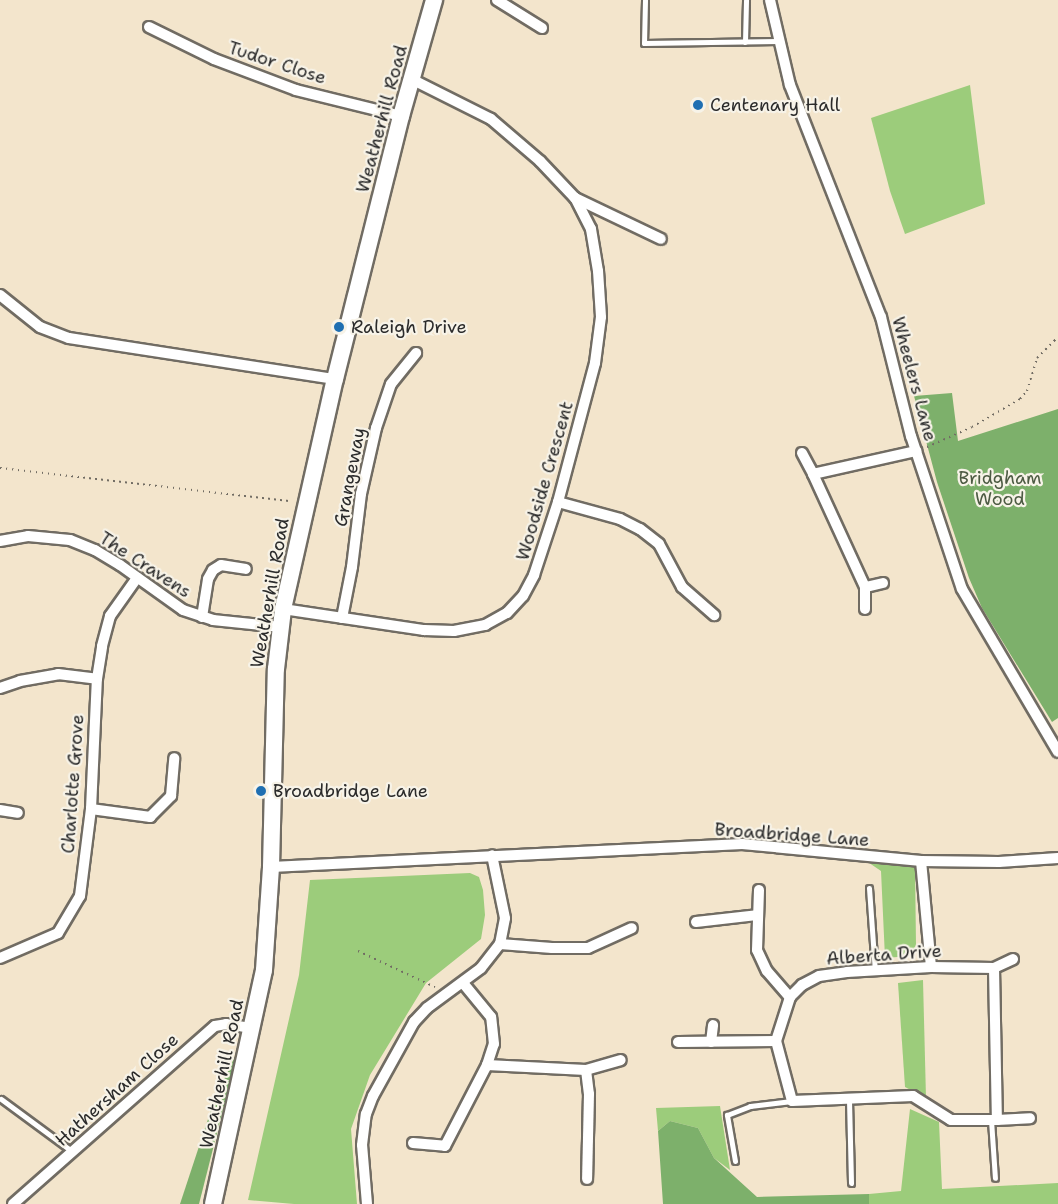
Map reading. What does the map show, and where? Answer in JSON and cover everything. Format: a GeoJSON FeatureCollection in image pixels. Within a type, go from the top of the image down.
{"type":"FeatureCollection","features":[{"type":"Feature","properties":{"kind":"street","name":"Weatherhill Road"},"geometry":{"type":"LineString","coordinates":[[213,1204],[264,970],[271,867],[274,702],[283,609],[335,380],[401,116],[434,0]]}},
{"type":"Feature","properties":{"kind":"street"},"geometry":{"type":"LineString","coordinates":[[497,0],[542,28]]}},
{"type":"Feature","properties":{"kind":"street","name":"Wheelers Lane"},"geometry":{"type":"LineString","coordinates":[[770,0],[790,85],[878,306],[916,451],[966,600],[1058,752]]}},
{"type":"Feature","properties":{"kind":"street","name":"Tudor Close"},"geometry":{"type":"LineString","coordinates":[[149,27],[214,59],[296,90],[401,116]]}},
{"type":"Feature","properties":{"kind":"street","name":"Woodside Crescent"},"geometry":{"type":"LineString","coordinates":[[283,609],[424,630],[454,631],[485,625],[507,613],[523,596],[534,576],[558,502],[595,363],[601,317],[598,271],[591,229],[575,198],[540,161],[490,120],[413,80]]}},
{"type":"Feature","properties":{"kind":"street","name":"Woodside Crescent"},"geometry":{"type":"LineString","coordinates":[[575,198],[661,239]]}},
{"type":"Feature","properties":{"kind":"street"},"geometry":{"type":"LineString","coordinates":[[0,295],[40,327],[69,338],[335,380]]}},
{"type":"Feature","properties":{"kind":"street","name":"Grangeway"},"geometry":{"type":"LineString","coordinates":[[342,618],[352,567],[361,494],[376,428],[391,384],[416,352]]}},
{"type":"Feature","properties":{"kind":"street"},"geometry":{"type":"LineString","coordinates":[[813,474],[916,451]]}},
{"type":"Feature","properties":{"kind":"street"},"geometry":{"type":"LineString","coordinates":[[802,453],[865,587],[865,609]]}},
{"type":"Feature","properties":{"kind":"street"},"geometry":{"type":"LineString","coordinates":[[558,502],[620,519],[640,529],[658,544],[682,587],[714,615]]}},
{"type":"Feature","properties":{"kind":"street","name":"The Cravens"},"geometry":{"type":"LineString","coordinates":[[0,541],[27,536],[70,540],[95,550],[183,610],[202,617],[281,627]]}},
{"type":"Feature","properties":{"kind":"street","name":"The Cravens"},"geometry":{"type":"LineString","coordinates":[[202,617],[208,579],[213,570],[221,565],[246,569]]}},
{"type":"Feature","properties":{"kind":"street","name":"Charlotte Grove"},"geometry":{"type":"LineString","coordinates":[[0,958],[58,933],[80,896],[91,809],[97,679],[110,616],[137,578]]}},
{"type":"Feature","properties":{"kind":"street"},"geometry":{"type":"LineString","coordinates":[[865,587],[883,582]]}},
{"type":"Feature","properties":{"kind":"street"},"geometry":{"type":"LineString","coordinates":[[0,688],[20,681],[58,674],[97,679]]}},
{"type":"Feature","properties":{"kind":"street"},"geometry":{"type":"LineString","coordinates":[[91,809],[150,817],[171,796],[174,758]]}},
{"type":"Feature","properties":{"kind":"street"},"geometry":{"type":"LineString","coordinates":[[0,810],[18,813]]}},
{"type":"Feature","properties":{"kind":"street","name":"Broadbridge Lane"},"geometry":{"type":"LineString","coordinates":[[271,867],[742,844],[921,861],[999,862],[1058,858]]}},
{"type":"Feature","properties":{"kind":"street"},"geometry":{"type":"LineString","coordinates":[[366,1204],[362,1145],[366,1114],[414,1022],[446,992],[463,983],[491,958],[500,944],[505,918],[492,855]]}},
{"type":"Feature","properties":{"kind":"street"},"geometry":{"type":"LineString","coordinates":[[921,861],[931,967]]}},
{"type":"Feature","properties":{"kind":"street"},"geometry":{"type":"LineString","coordinates":[[759,891],[757,950],[767,971],[790,996],[776,1041],[792,1101],[913,1096],[951,1120],[1030,1118]]}},
{"type":"Feature","properties":{"kind":"street"},"geometry":{"type":"LineString","coordinates":[[696,922],[757,915]]}},
{"type":"Feature","properties":{"kind":"street"},"geometry":{"type":"LineString","coordinates":[[500,944],[588,948],[632,928]]}},
{"type":"Feature","properties":{"kind":"street","name":"Alberta Drive"},"geometry":{"type":"LineString","coordinates":[[790,996],[802,985],[819,976],[931,967],[994,968],[1013,959]]}},
{"type":"Feature","properties":{"kind":"street"},"geometry":{"type":"LineString","coordinates":[[994,968],[994,1120]]}},
{"type":"Feature","properties":{"kind":"street"},"geometry":{"type":"LineString","coordinates":[[413,1143],[444,1146],[488,1065],[494,1044],[490,1017],[463,983]]}},
{"type":"Feature","properties":{"kind":"street","name":"Hathersham Close"},"geometry":{"type":"LineString","coordinates":[[13,1204],[215,1026],[226,1024],[252,1028]]}},
{"type":"Feature","properties":{"kind":"street"},"geometry":{"type":"LineString","coordinates":[[711,1042],[713,1025]]}},
{"type":"Feature","properties":{"kind":"street"},"geometry":{"type":"LineString","coordinates":[[678,1042],[776,1041]]}},
{"type":"Feature","properties":{"kind":"street"},"geometry":{"type":"LineString","coordinates":[[488,1065],[586,1070],[621,1060]]}},
{"type":"Feature","properties":{"kind":"street"},"geometry":{"type":"LineString","coordinates":[[586,1070],[589,1094],[587,1179]]}},
{"type":"Feature","properties":{"kind":"lane"},"geometry":{"type":"LineString","coordinates":[[645,0],[644,42],[778,40]]}},
{"type":"Feature","properties":{"kind":"lane"},"geometry":{"type":"LineString","coordinates":[[745,42],[746,0]]}},
{"type":"Feature","properties":{"kind":"lane"},"geometry":{"type":"LineString","coordinates":[[869,888],[875,970]]}},
{"type":"Feature","properties":{"kind":"lane"},"geometry":{"type":"LineString","coordinates":[[1,1099],[73,1152]]}},
{"type":"Feature","properties":{"kind":"lane"},"geometry":{"type":"LineString","coordinates":[[849,1100],[851,1184]]}},
{"type":"Feature","properties":{"kind":"lane"},"geometry":{"type":"LineString","coordinates":[[735,1161],[727,1115],[750,1106],[792,1101]]}},
{"type":"Feature","properties":{"kind":"lane"},"geometry":{"type":"LineString","coordinates":[[994,1120],[995,1178]]}},
{"type":"Feature","properties":{"kind":"path"},"geometry":{"type":"LineString","coordinates":[[916,451],[952,438],[1020,399],[1027,391],[1037,358],[1058,337]]}},
{"type":"Feature","properties":{"kind":"path"},"geometry":{"type":"LineString","coordinates":[[0,468],[305,504]]}},
{"type":"Feature","properties":{"kind":"path"},"geometry":{"type":"LineString","coordinates":[[358,951],[446,992]]}},
{"type":"Feature","properties":{"kind":"green space"},"geometry":{"type":"Polygon","coordinates":[[[970,85],[985,204],[905,234],[890,191],[871,118],[970,85]]]}},
{"type":"Feature","properties":{"kind":"green space","name":"Bridgham Wood"},"geometry":{"type":"Polygon","coordinates":[[[952,393],[958,441],[1058,409],[1058,718],[1052,722],[982,608],[969,578],[937,482],[914,396],[952,393]]]}},
{"type":"Feature","properties":{"kind":"green space"},"geometry":{"type":"Polygon","coordinates":[[[859,856],[915,865],[916,945],[910,956],[885,958],[881,871],[859,856]]]}},
{"type":"Feature","properties":{"kind":"green space"},"geometry":{"type":"Polygon","coordinates":[[[470,873],[479,877],[483,890],[485,915],[481,939],[426,983],[370,1075],[351,1129],[357,1204],[294,1204],[248,1200],[299,975],[310,880],[470,873]]]}},
{"type":"Feature","properties":{"kind":"green space"},"geometry":{"type":"Polygon","coordinates":[[[923,980],[926,1098],[905,1087],[898,983],[923,980]]]}},
{"type":"Feature","properties":{"kind":"green space"},"geometry":{"type":"Polygon","coordinates":[[[238,1050],[199,1204],[180,1204],[215,1098],[238,1050]]]}},
{"type":"Feature","properties":{"kind":"green space"},"geometry":{"type":"Polygon","coordinates":[[[720,1106],[730,1170],[714,1158],[698,1128],[670,1121],[658,1131],[656,1108],[720,1106]]]}},
{"type":"Feature","properties":{"kind":"green space"},"geometry":{"type":"Polygon","coordinates":[[[910,1109],[939,1122],[942,1189],[1058,1183],[1058,1204],[869,1204],[869,1194],[901,1191],[910,1109]]]}},
{"type":"Feature","properties":{"kind":"green space"},"geometry":{"type":"Polygon","coordinates":[[[670,1121],[698,1128],[714,1158],[757,1197],[869,1194],[869,1204],[663,1204],[658,1131],[670,1121]]]}},
{"type":"Feature","properties":{"kind":"place","name":"Centenary Hall"},"geometry":{"type":"Point","coordinates":[698,105]}},
{"type":"Feature","properties":{"kind":"place","name":"Raleigh Drive"},"geometry":{"type":"Point","coordinates":[339,327]}},
{"type":"Feature","properties":{"kind":"place","name":"Broadbridge Lane"},"geometry":{"type":"Point","coordinates":[261,791]}}]}
